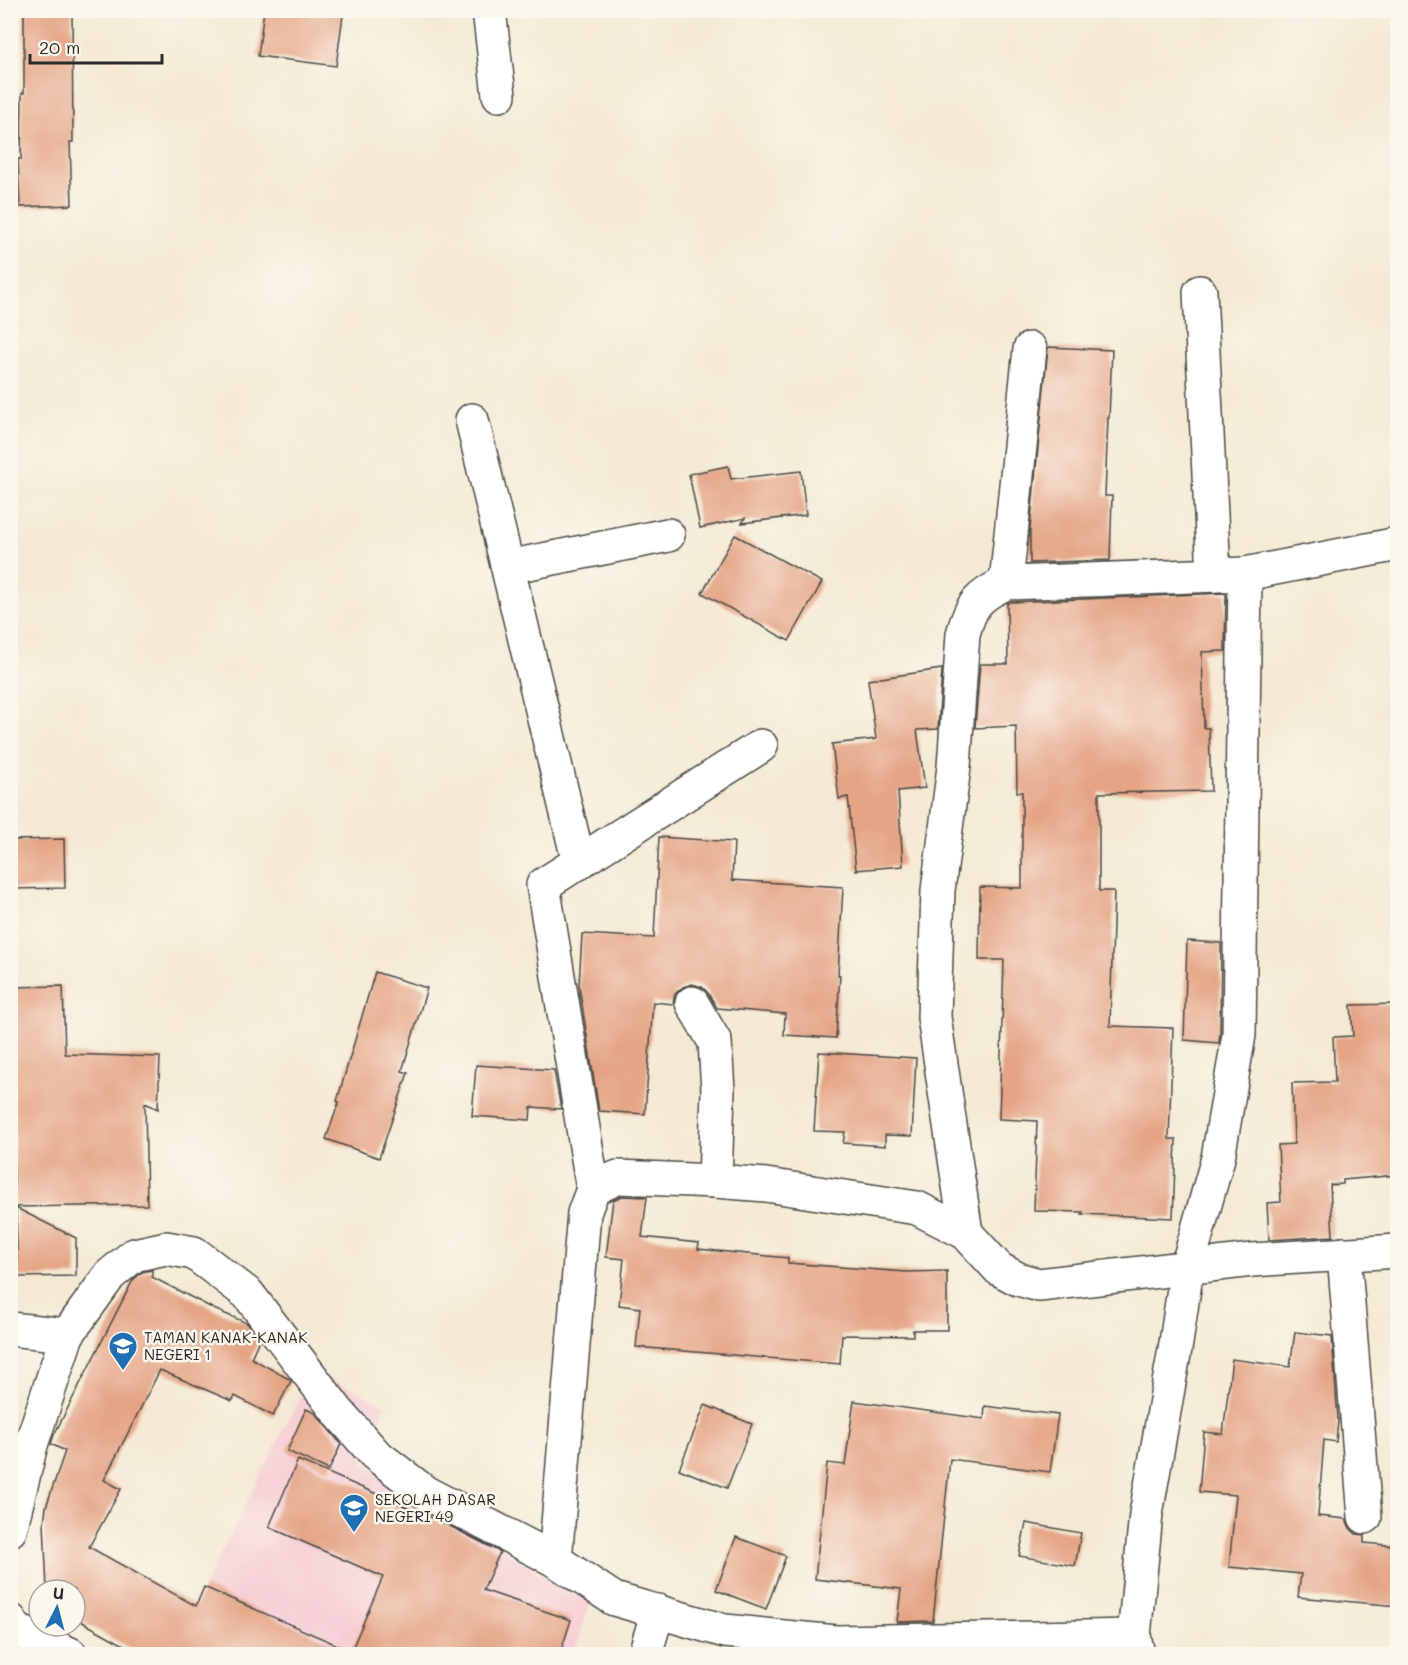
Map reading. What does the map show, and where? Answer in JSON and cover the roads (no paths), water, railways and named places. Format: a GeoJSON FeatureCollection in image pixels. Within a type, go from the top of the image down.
{"type":"FeatureCollection","features":[{"type":"Feature","properties":{"kind":"street"},"geometry":{"type":"LineString","coordinates":[[489,10],[499,95]]}},
{"type":"Feature","properties":{"kind":"street"},"geometry":{"type":"LineString","coordinates":[[10,1530],[31,1445],[67,1335],[110,1275],[134,1255],[166,1248],[194,1254],[248,1294],[338,1412],[375,1454],[426,1493],[555,1560],[614,1599],[725,1631],[836,1642],[856,1648],[1136,1645],[1146,1514],[1187,1268],[1218,1158],[1239,1035],[1229,574],[1200,292]]}},
{"type":"Feature","properties":{"kind":"street"},"geometry":{"type":"LineString","coordinates":[[1006,583],[1030,349]]}},
{"type":"Feature","properties":{"kind":"street"},"geometry":{"type":"LineString","coordinates":[[472,420],[579,864]]}},
{"type":"Feature","properties":{"kind":"street"},"geometry":{"type":"LineString","coordinates":[[508,567],[668,535]]}},
{"type":"Feature","properties":{"kind":"street"},"geometry":{"type":"LineString","coordinates":[[966,1233],[934,1017],[938,890],[954,767],[963,634],[973,606],[990,590],[1006,583],[1229,574],[1398,544]]}},
{"type":"Feature","properties":{"kind":"street"},"geometry":{"type":"LineString","coordinates":[[555,1560],[584,1213],[593,1189],[543,885],[760,746]]}},
{"type":"Feature","properties":{"kind":"street"},"geometry":{"type":"LineString","coordinates":[[692,1003],[715,1042],[718,1091],[715,1181]]}},
{"type":"Feature","properties":{"kind":"street"},"geometry":{"type":"LineString","coordinates":[[593,1189],[618,1177],[715,1181],[766,1185],[917,1208],[966,1233],[999,1269],[1018,1279],[1039,1284],[1252,1260],[1398,1251]]}},
{"type":"Feature","properties":{"kind":"street"},"geometry":{"type":"LineString","coordinates":[[1344,1254],[1365,1517]]}},
{"type":"Feature","properties":{"kind":"street"},"geometry":{"type":"LineString","coordinates":[[10,1329],[67,1335]]}},
{"type":"Feature","properties":{"kind":"street"},"geometry":{"type":"LineString","coordinates":[[645,1654],[658,1611]]}},
{"type":"Feature","properties":{"kind":"street"},"geometry":{"type":"LineString","coordinates":[[10,1620],[16,1630],[70,1654]]}},
{"type":"Feature","properties":{"kind":"place","name":"TAMAN KANAK-KANAK NEGERI 1"},"geometry":{"type":"Point","coordinates":[123,1372]}},
{"type":"Feature","properties":{"kind":"place","name":"SEKOLAH DASAR NEGERI 49"},"geometry":{"type":"Point","coordinates":[354,1534]}}]}
